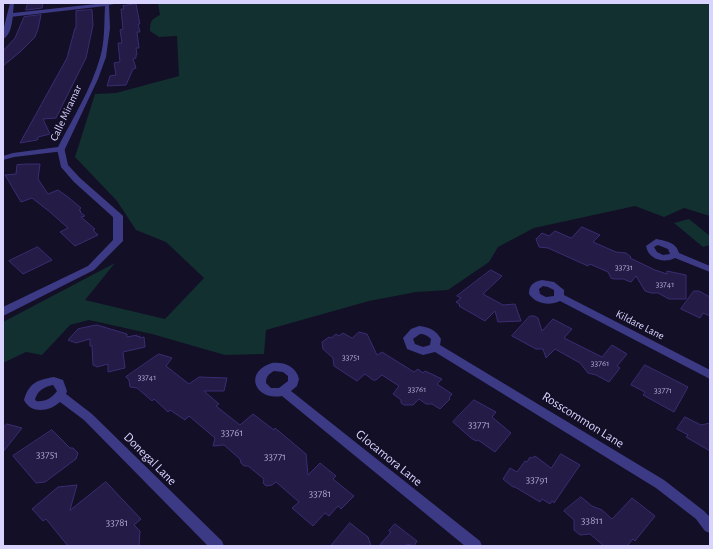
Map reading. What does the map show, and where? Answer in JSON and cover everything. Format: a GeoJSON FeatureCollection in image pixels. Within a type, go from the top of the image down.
{"type":"FeatureCollection","features":[{"type":"Feature","properties":{"kind":"street"},"geometry":{"type":"LineString","coordinates":[[3,37],[8,27],[12,3]]}},
{"type":"Feature","properties":{"kind":"street"},"geometry":{"type":"LineString","coordinates":[[10,15],[118,3]]}},
{"type":"Feature","properties":{"kind":"street","name":"Calle Miramar"},"geometry":{"type":"LineString","coordinates":[[3,312],[92,268],[118,241],[118,216],[77,180],[64,165],[61,149],[95,79],[103,57],[107,28],[107,4]]}},
{"type":"Feature","properties":{"kind":"street"},"geometry":{"type":"LineString","coordinates":[[3,158],[14,155],[61,149]]}},
{"type":"Feature","properties":{"kind":"street"},"geometry":{"type":"LineString","coordinates":[[675,255],[710,269]]}},
{"type":"Feature","properties":{"kind":"street","name":"Kildare Lane"},"geometry":{"type":"LineString","coordinates":[[559,297],[710,375]]}},
{"type":"Feature","properties":{"kind":"street","name":"Rosscommon Lane"},"geometry":{"type":"LineString","coordinates":[[435,346],[660,484],[700,515],[710,527]]}},
{"type":"Feature","properties":{"kind":"street","name":"Glocamora Lane"},"geometry":{"type":"LineString","coordinates":[[284,391],[475,546]]}},
{"type":"Feature","properties":{"kind":"street","name":"Donegal Lane"},"geometry":{"type":"LineString","coordinates":[[60,396],[88,417],[217,546]]}},
{"type":"Feature","properties":{"kind":"green space"},"geometry":{"type":"Polygon","coordinates":[[[158,3],[710,3],[710,216],[684,208],[664,217],[635,206],[534,228],[498,247],[489,262],[448,290],[416,292],[369,301],[266,330],[264,354],[225,355],[152,334],[89,320],[70,325],[42,355],[26,352],[3,363],[3,322],[115,263],[85,300],[165,319],[204,278],[166,242],[136,230],[117,201],[75,157],[95,94],[116,93],[179,76],[177,36],[159,37],[150,31],[152,21],[160,15],[158,3]]]}},
{"type":"Feature","properties":{"kind":"green space"},"geometry":{"type":"Polygon","coordinates":[[[689,219],[710,236],[710,245],[703,247],[674,223],[689,219]]]}},
{"type":"Feature","properties":{"kind":"building"},"geometry":{"type":"Polygon","coordinates":[[[28,3],[43,3],[42,8],[26,10],[28,3]]]}},
{"type":"Feature","properties":{"kind":"building"},"geometry":{"type":"Polygon","coordinates":[[[136,4],[140,32],[137,32],[139,48],[136,48],[137,55],[136,58],[133,59],[136,68],[133,69],[126,85],[107,86],[110,76],[116,75],[114,63],[120,62],[118,43],[122,43],[120,30],[123,29],[121,9],[124,9],[123,6],[136,4]]]}},
{"type":"Feature","properties":{"kind":"building"},"geometry":{"type":"Polygon","coordinates":[[[92,10],[93,25],[86,58],[56,118],[43,119],[50,134],[38,137],[37,140],[20,143],[67,58],[76,28],[76,11],[92,10]]]}},
{"type":"Feature","properties":{"kind":"building"},"geometry":{"type":"Polygon","coordinates":[[[41,15],[35,37],[3,66],[3,51],[15,38],[24,17],[41,15]]]}},
{"type":"Feature","properties":{"kind":"building"},"geometry":{"type":"Polygon","coordinates":[[[40,164],[38,179],[48,194],[58,190],[68,197],[81,208],[79,210],[81,211],[80,212],[85,216],[81,217],[95,229],[93,230],[98,235],[75,246],[60,232],[68,228],[50,212],[32,198],[21,202],[5,175],[16,174],[17,165],[40,164]]]}},
{"type":"Feature","properties":{"kind":"building"},"geometry":{"type":"Polygon","coordinates":[[[582,227],[600,235],[593,242],[616,252],[626,253],[631,257],[630,258],[655,270],[667,274],[667,271],[686,275],[686,299],[669,299],[658,293],[645,291],[636,276],[631,282],[623,279],[611,278],[608,272],[590,264],[588,266],[548,248],[539,247],[536,239],[542,233],[549,236],[555,231],[571,238],[582,227]]]}},
{"type":"Feature","properties":{"kind":"building"},"geometry":{"type":"Polygon","coordinates":[[[38,247],[52,260],[23,274],[9,261],[38,247]]]}},
{"type":"Feature","properties":{"kind":"building"},"geometry":{"type":"Polygon","coordinates":[[[491,270],[502,276],[483,294],[503,305],[515,304],[521,321],[498,322],[495,311],[485,321],[459,306],[460,305],[456,302],[461,298],[457,296],[491,270]]]}},
{"type":"Feature","properties":{"kind":"building"},"geometry":{"type":"Polygon","coordinates":[[[694,291],[699,291],[710,297],[710,316],[703,313],[700,318],[681,309],[694,291]]]}},
{"type":"Feature","properties":{"kind":"building"},"geometry":{"type":"Polygon","coordinates":[[[530,316],[538,318],[542,331],[553,319],[572,329],[564,338],[602,357],[612,345],[627,354],[617,366],[620,368],[609,382],[596,375],[588,373],[580,363],[555,349],[546,358],[543,349],[536,349],[512,336],[530,316]]]}},
{"type":"Feature","properties":{"kind":"building"},"geometry":{"type":"Polygon","coordinates":[[[97,325],[127,334],[127,337],[137,335],[137,337],[140,336],[140,338],[144,337],[145,347],[123,352],[125,368],[108,372],[108,364],[97,367],[93,365],[90,339],[76,343],[68,340],[78,329],[97,325]]]}},
{"type":"Feature","properties":{"kind":"building"},"geometry":{"type":"Polygon","coordinates":[[[359,332],[367,334],[377,355],[382,352],[414,372],[418,369],[423,373],[425,371],[442,379],[437,384],[452,394],[449,398],[450,399],[440,409],[432,404],[426,404],[419,399],[413,405],[404,405],[401,403],[401,400],[393,394],[399,386],[382,375],[376,380],[373,380],[365,374],[357,381],[334,366],[333,358],[323,349],[322,342],[336,334],[339,336],[343,333],[352,338],[359,332]]]}},
{"type":"Feature","properties":{"kind":"building"},"geometry":{"type":"Polygon","coordinates":[[[159,354],[172,358],[166,366],[189,384],[199,377],[227,378],[224,391],[204,391],[219,404],[216,406],[240,425],[253,414],[274,430],[275,428],[306,454],[308,475],[320,463],[336,476],[333,479],[354,496],[341,509],[338,506],[329,516],[325,513],[313,526],[292,508],[299,502],[276,482],[272,485],[266,486],[263,483],[264,479],[248,466],[244,466],[240,459],[224,445],[213,446],[215,438],[189,416],[185,420],[170,410],[168,412],[154,399],[152,401],[137,388],[130,387],[129,380],[126,377],[159,354]]]}},
{"type":"Feature","properties":{"kind":"building"},"geometry":{"type":"Polygon","coordinates":[[[645,365],[688,387],[674,412],[643,395],[645,392],[631,385],[645,365]]]}},
{"type":"Feature","properties":{"kind":"building"},"geometry":{"type":"Polygon","coordinates":[[[474,400],[496,412],[492,417],[511,433],[495,452],[478,440],[476,441],[471,438],[453,422],[474,400]]]}},
{"type":"Feature","properties":{"kind":"building"},"geometry":{"type":"Polygon","coordinates":[[[685,417],[701,425],[710,423],[710,451],[686,437],[688,435],[677,429],[685,417]]]}},
{"type":"Feature","properties":{"kind":"building"},"geometry":{"type":"Polygon","coordinates":[[[7,424],[22,428],[3,452],[3,428],[7,424]]]}},
{"type":"Feature","properties":{"kind":"building"},"geometry":{"type":"Polygon","coordinates":[[[52,430],[70,448],[73,448],[78,453],[76,459],[45,482],[36,483],[13,456],[52,430]]]}},
{"type":"Feature","properties":{"kind":"building"},"geometry":{"type":"Polygon","coordinates":[[[561,454],[580,465],[554,503],[552,501],[550,504],[542,499],[540,502],[513,487],[503,479],[510,468],[517,472],[530,457],[532,458],[535,456],[551,468],[561,454]]]}},
{"type":"Feature","properties":{"kind":"building"},"geometry":{"type":"Polygon","coordinates":[[[106,482],[141,519],[134,525],[140,531],[139,546],[68,546],[46,519],[43,521],[32,509],[58,487],[77,485],[70,510],[106,482]]]}},
{"type":"Feature","properties":{"kind":"building"},"geometry":{"type":"Polygon","coordinates":[[[581,497],[592,506],[602,510],[612,519],[632,498],[655,516],[635,541],[633,539],[627,546],[604,546],[590,534],[580,535],[574,530],[574,520],[564,511],[581,497]]]}},
{"type":"Feature","properties":{"kind":"building"},"geometry":{"type":"Polygon","coordinates":[[[350,523],[368,537],[371,546],[331,546],[350,523]]]}},
{"type":"Feature","properties":{"kind":"building"},"geometry":{"type":"Polygon","coordinates":[[[395,524],[417,541],[414,546],[407,544],[406,546],[379,546],[391,532],[389,531],[395,524]]]}}]}
